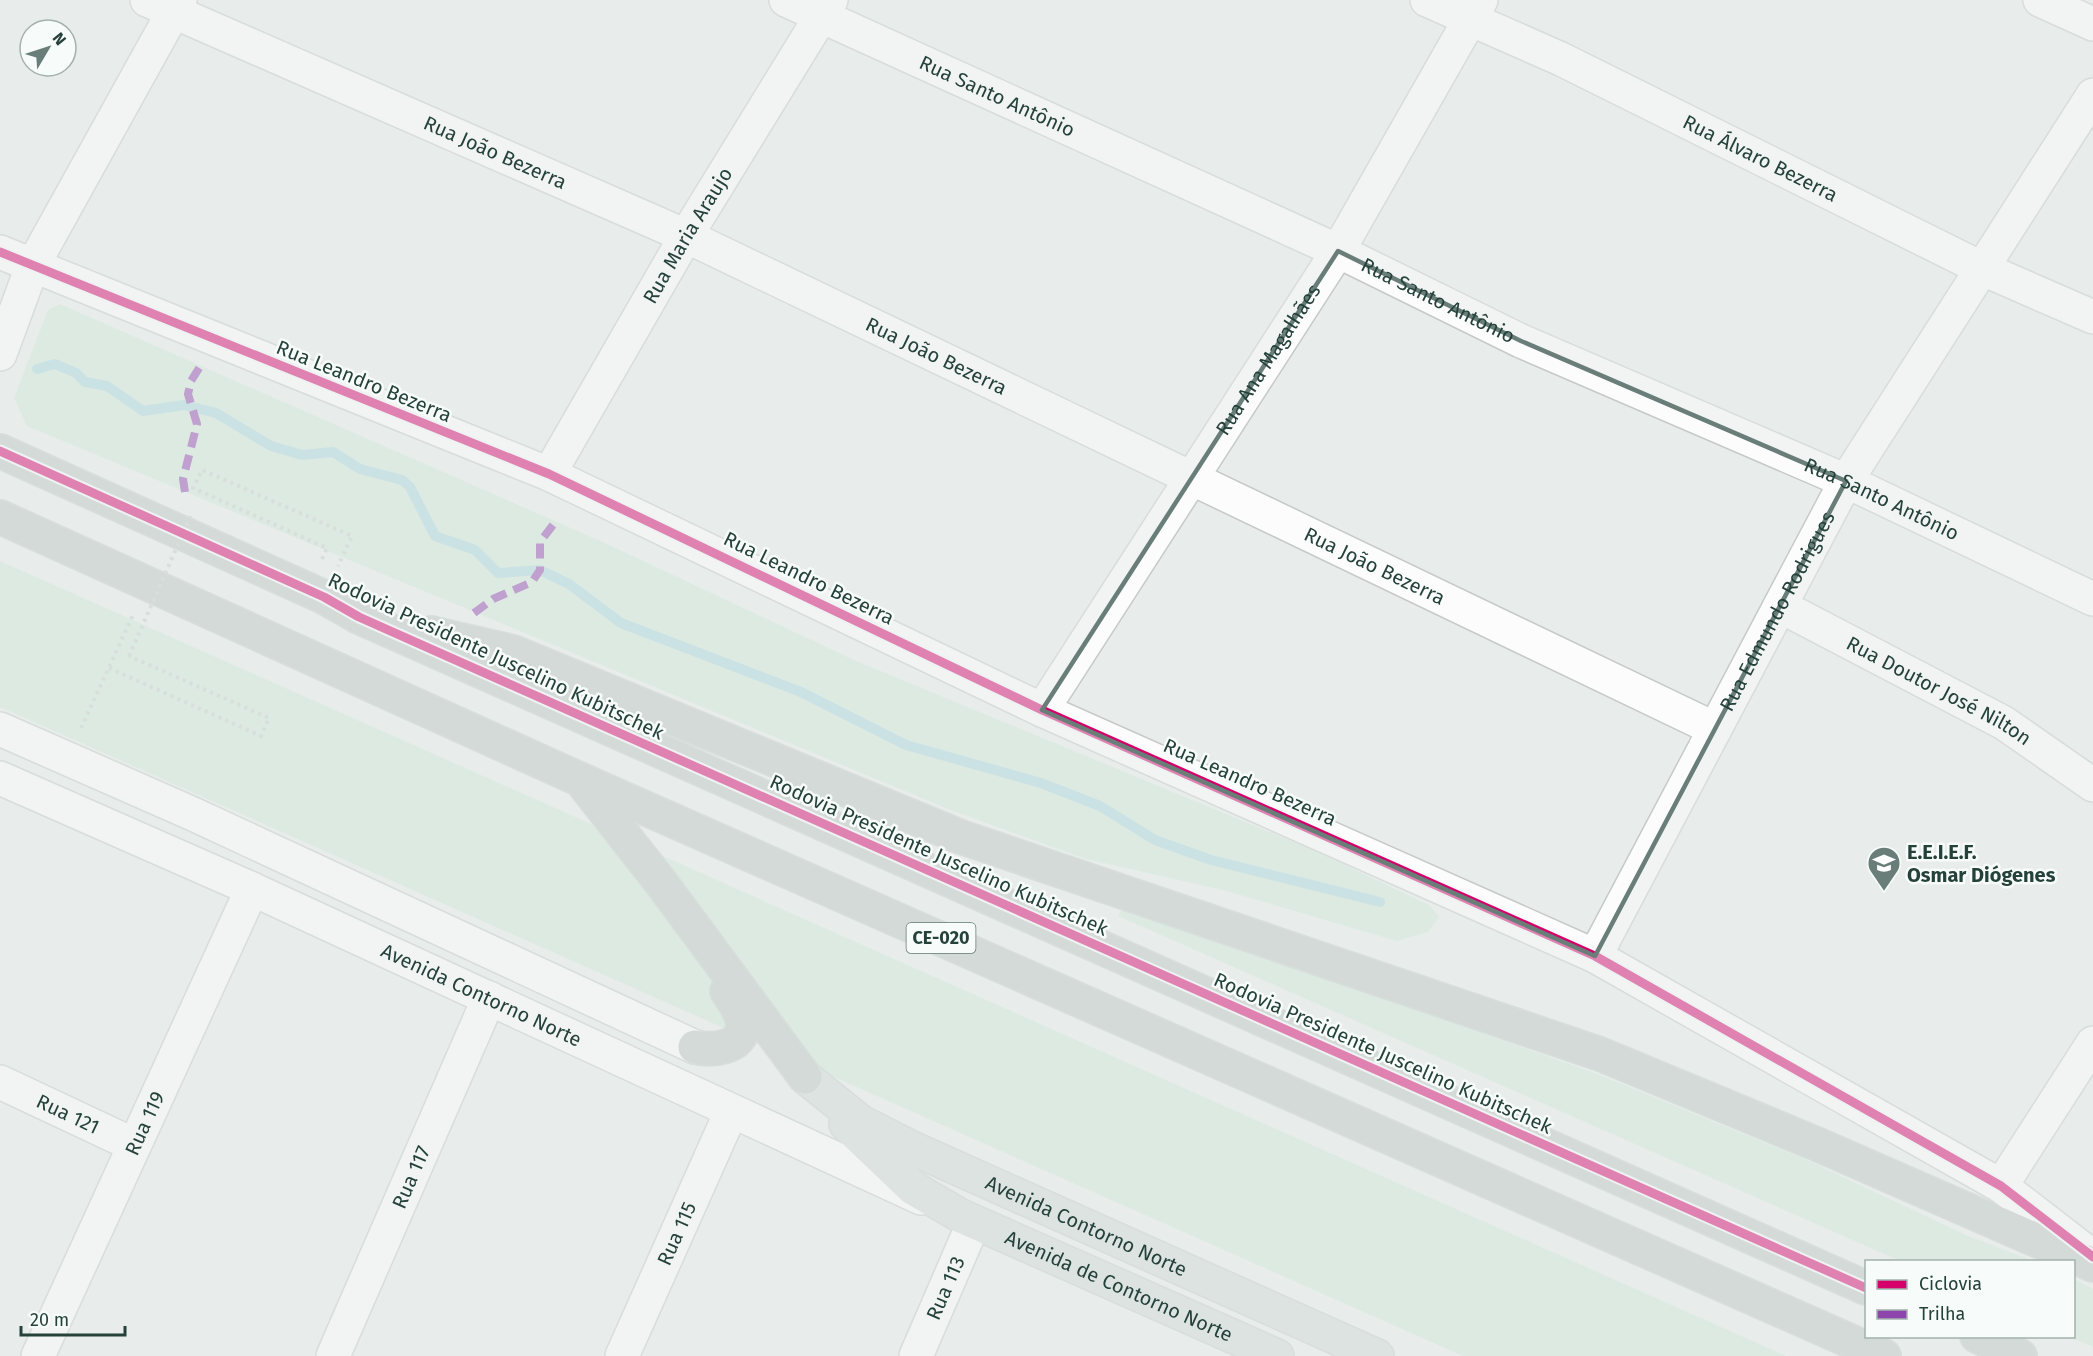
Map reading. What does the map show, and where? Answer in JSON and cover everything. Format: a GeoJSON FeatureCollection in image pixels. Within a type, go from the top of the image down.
{"type":"FeatureCollection","features":[{"type":"Feature","properties":{"kind":"highway","name":"Rodovia Presidente Juscelino Kubitschek"},"geometry":{"type":"LineString","coordinates":[[0,451],[324,597],[359,617],[1865,1287]]}},
{"type":"Feature","properties":{"kind":"highway","name":"CE-020"},"geometry":{"type":"LineString","coordinates":[[0,517],[579,779],[1132,1021],[1884,1356]]}},
{"type":"Feature","properties":{"kind":"highway"},"geometry":{"type":"LineString","coordinates":[[359,617],[513,652],[961,837],[1600,1054],[1819,1145],[2093,1265]]}},
{"type":"Feature","properties":{"kind":"highway"},"geometry":{"type":"LineString","coordinates":[[579,779],[662,884],[806,1077]]}},
{"type":"Feature","properties":{"kind":"highway"},"geometry":{"type":"LineString","coordinates":[[662,884],[739,1010],[743,1026],[732,1045],[708,1050],[695,1047]]}},
{"type":"Feature","properties":{"kind":"highway"},"geometry":{"type":"LineString","coordinates":[[1981,1338],[2020,1356]]}},
{"type":"Feature","properties":{"kind":"main road","name":"Avenida de Contorno Norte"},"geometry":{"type":"LineString","coordinates":[[806,1077],[890,1168],[913,1188],[967,1219],[1277,1356]]}},
{"type":"Feature","properties":{"kind":"main road","name":"Avenida Contorno Norte"},"geometry":{"type":"LineString","coordinates":[[806,1077],[861,1122],[912,1148],[1377,1356]]}},
{"type":"Feature","properties":{"kind":"street","name":"Rua Santo Antônio"},"geometry":{"type":"LineString","coordinates":[[786,0],[826,8],[1338,251],[1521,342],[1846,481],[2093,599]]}},
{"type":"Feature","properties":{"kind":"street","name":"Rua Álvaro Bezerra"},"geometry":{"type":"LineString","coordinates":[[1426,0],[1475,10],[1561,59],[1983,269],[2093,317]]}},
{"type":"Feature","properties":{"kind":"street"},"geometry":{"type":"LineString","coordinates":[[2040,0],[2093,24]]}},
{"type":"Feature","properties":{"kind":"street"},"geometry":{"type":"LineString","coordinates":[[0,354],[32,267],[166,4]]}},
{"type":"Feature","properties":{"kind":"street","name":"Rua João Bezerra"},"geometry":{"type":"LineString","coordinates":[[166,4],[686,236],[1715,729]]}},
{"type":"Feature","properties":{"kind":"street","name":"Rua Maria Araujo"},"geometry":{"type":"LineString","coordinates":[[549,474],[686,236],[826,8]]}},
{"type":"Feature","properties":{"kind":"street","name":"Rua Ana Magalhães"},"geometry":{"type":"LineString","coordinates":[[1042,710],[1338,251],[1475,10]]}},
{"type":"Feature","properties":{"kind":"street","name":"Rua Edmundo Rodrigues"},"geometry":{"type":"LineString","coordinates":[[1595,956],[1846,481],[2093,95]]}},
{"type":"Feature","properties":{"kind":"street","name":"Rua Leandro Bezerra"},"geometry":{"type":"LineString","coordinates":[[0,252],[32,267],[549,474],[1042,710],[1595,956],[2001,1186],[2093,1257]]}},
{"type":"Feature","properties":{"kind":"street","name":"Rua Doutor José Nilton"},"geometry":{"type":"LineString","coordinates":[[1780,606],[2004,723],[2093,785]]}},
{"type":"Feature","properties":{"kind":"street"},"geometry":{"type":"LineString","coordinates":[[0,729],[193,814],[695,1047]]}},
{"type":"Feature","properties":{"kind":"street","name":"Avenida Contorno Norte"},"geometry":{"type":"LineString","coordinates":[[0,778],[252,889],[967,1219]]}},
{"type":"Feature","properties":{"kind":"street"},"geometry":{"type":"LineString","coordinates":[[173,854],[193,814]]}},
{"type":"Feature","properties":{"kind":"street","name":"Rua 119"},"geometry":{"type":"LineString","coordinates":[[38,1356],[252,889]]}},
{"type":"Feature","properties":{"kind":"street","name":"Rua 117"},"geometry":{"type":"LineString","coordinates":[[333,1356],[489,998]]}},
{"type":"Feature","properties":{"kind":"street"},"geometry":{"type":"LineString","coordinates":[[2001,1186],[2093,1043]]}},
{"type":"Feature","properties":{"kind":"street","name":"Rua 121"},"geometry":{"type":"LineString","coordinates":[[0,1082],[134,1145]]}},
{"type":"Feature","properties":{"kind":"street","name":"Rua 115"},"geometry":{"type":"LineString","coordinates":[[622,1356],[731,1112]]}},
{"type":"Feature","properties":{"kind":"street","name":"Rua 113"},"geometry":{"type":"LineString","coordinates":[[916,1356],[967,1219]]}},
{"type":"Feature","properties":{"kind":"path"},"geometry":{"type":"LineString","coordinates":[[321,563],[327,548],[193,488],[202,470],[352,536]]}},
{"type":"Feature","properties":{"kind":"path"},"geometry":{"type":"LineString","coordinates":[[109,668],[261,736],[269,718],[129,656],[191,514],[202,519]]}},
{"type":"Feature","properties":{"kind":"path"},"geometry":{"type":"LineString","coordinates":[[67,758],[146,584]]}},
{"type":"Feature","properties":{"kind":"highlighted area"},"geometry":{"type":"Polygon","coordinates":[[[1338,251],[1521,341],[1846,481],[1595,956],[1042,710],[1338,251]]]}},
{"type":"Feature","properties":{"kind":"green space"},"geometry":{"type":"Polygon","coordinates":[[[60,304],[605,543],[854,660],[1313,850],[1429,905],[1439,917],[1428,932],[1397,941],[1223,890],[1086,859],[953,811],[27,426],[14,398],[48,310],[60,304]]]}},
{"type":"Feature","properties":{"kind":"green space"},"geometry":{"type":"Polygon","coordinates":[[[0,561],[1786,1356],[1463,1356],[0,707],[0,561]]]}},
{"type":"Feature","properties":{"kind":"green space"},"geometry":{"type":"Polygon","coordinates":[[[1123,906],[1600,1075],[1807,1160],[1966,1235],[2030,1260],[1898,1260],[1118,916],[1123,906]]]}},
{"type":"Feature","properties":{"kind":"green space"},"geometry":{"type":"Polygon","coordinates":[[[2075,1280],[2093,1289],[2093,1347],[2072,1338],[2075,1338],[2075,1280]]]}},
{"type":"Feature","properties":{"kind":"waterway"},"geometry":{"type":"LineString","coordinates":[[37,369],[55,364],[76,373],[85,382],[107,386],[143,411],[184,405],[216,413],[271,446],[302,455],[333,452],[360,469],[402,480],[410,487],[435,536],[475,550],[498,573],[540,570],[569,584],[621,623],[801,692],[906,745],[1041,783],[1100,806],[1155,840],[1211,860],[1380,902]]}},
{"type":"Feature","properties":{"kind":"marked path"},"geometry":{"type":"LineString","coordinates":[[185,492],[183,479],[197,424],[188,394],[191,381],[201,365]]}},
{"type":"Feature","properties":{"kind":"marked path"},"geometry":{"type":"LineString","coordinates":[[474,613],[493,599],[532,582],[540,570],[540,542],[556,521]]}},
{"type":"Feature","properties":{"kind":"cycle path"},"geometry":{"type":"LineString","coordinates":[[0,252],[549,474],[1042,710],[1595,956],[2001,1186],[2093,1257]]}},
{"type":"Feature","properties":{"kind":"cycle path"},"geometry":{"type":"LineString","coordinates":[[0,451],[324,597],[359,617],[1865,1288]]}},
{"type":"Feature","properties":{"kind":"place","name":"E.E.I.E.F. Osmar Diógenes"},"geometry":{"type":"Point","coordinates":[1884,892]}}]}
